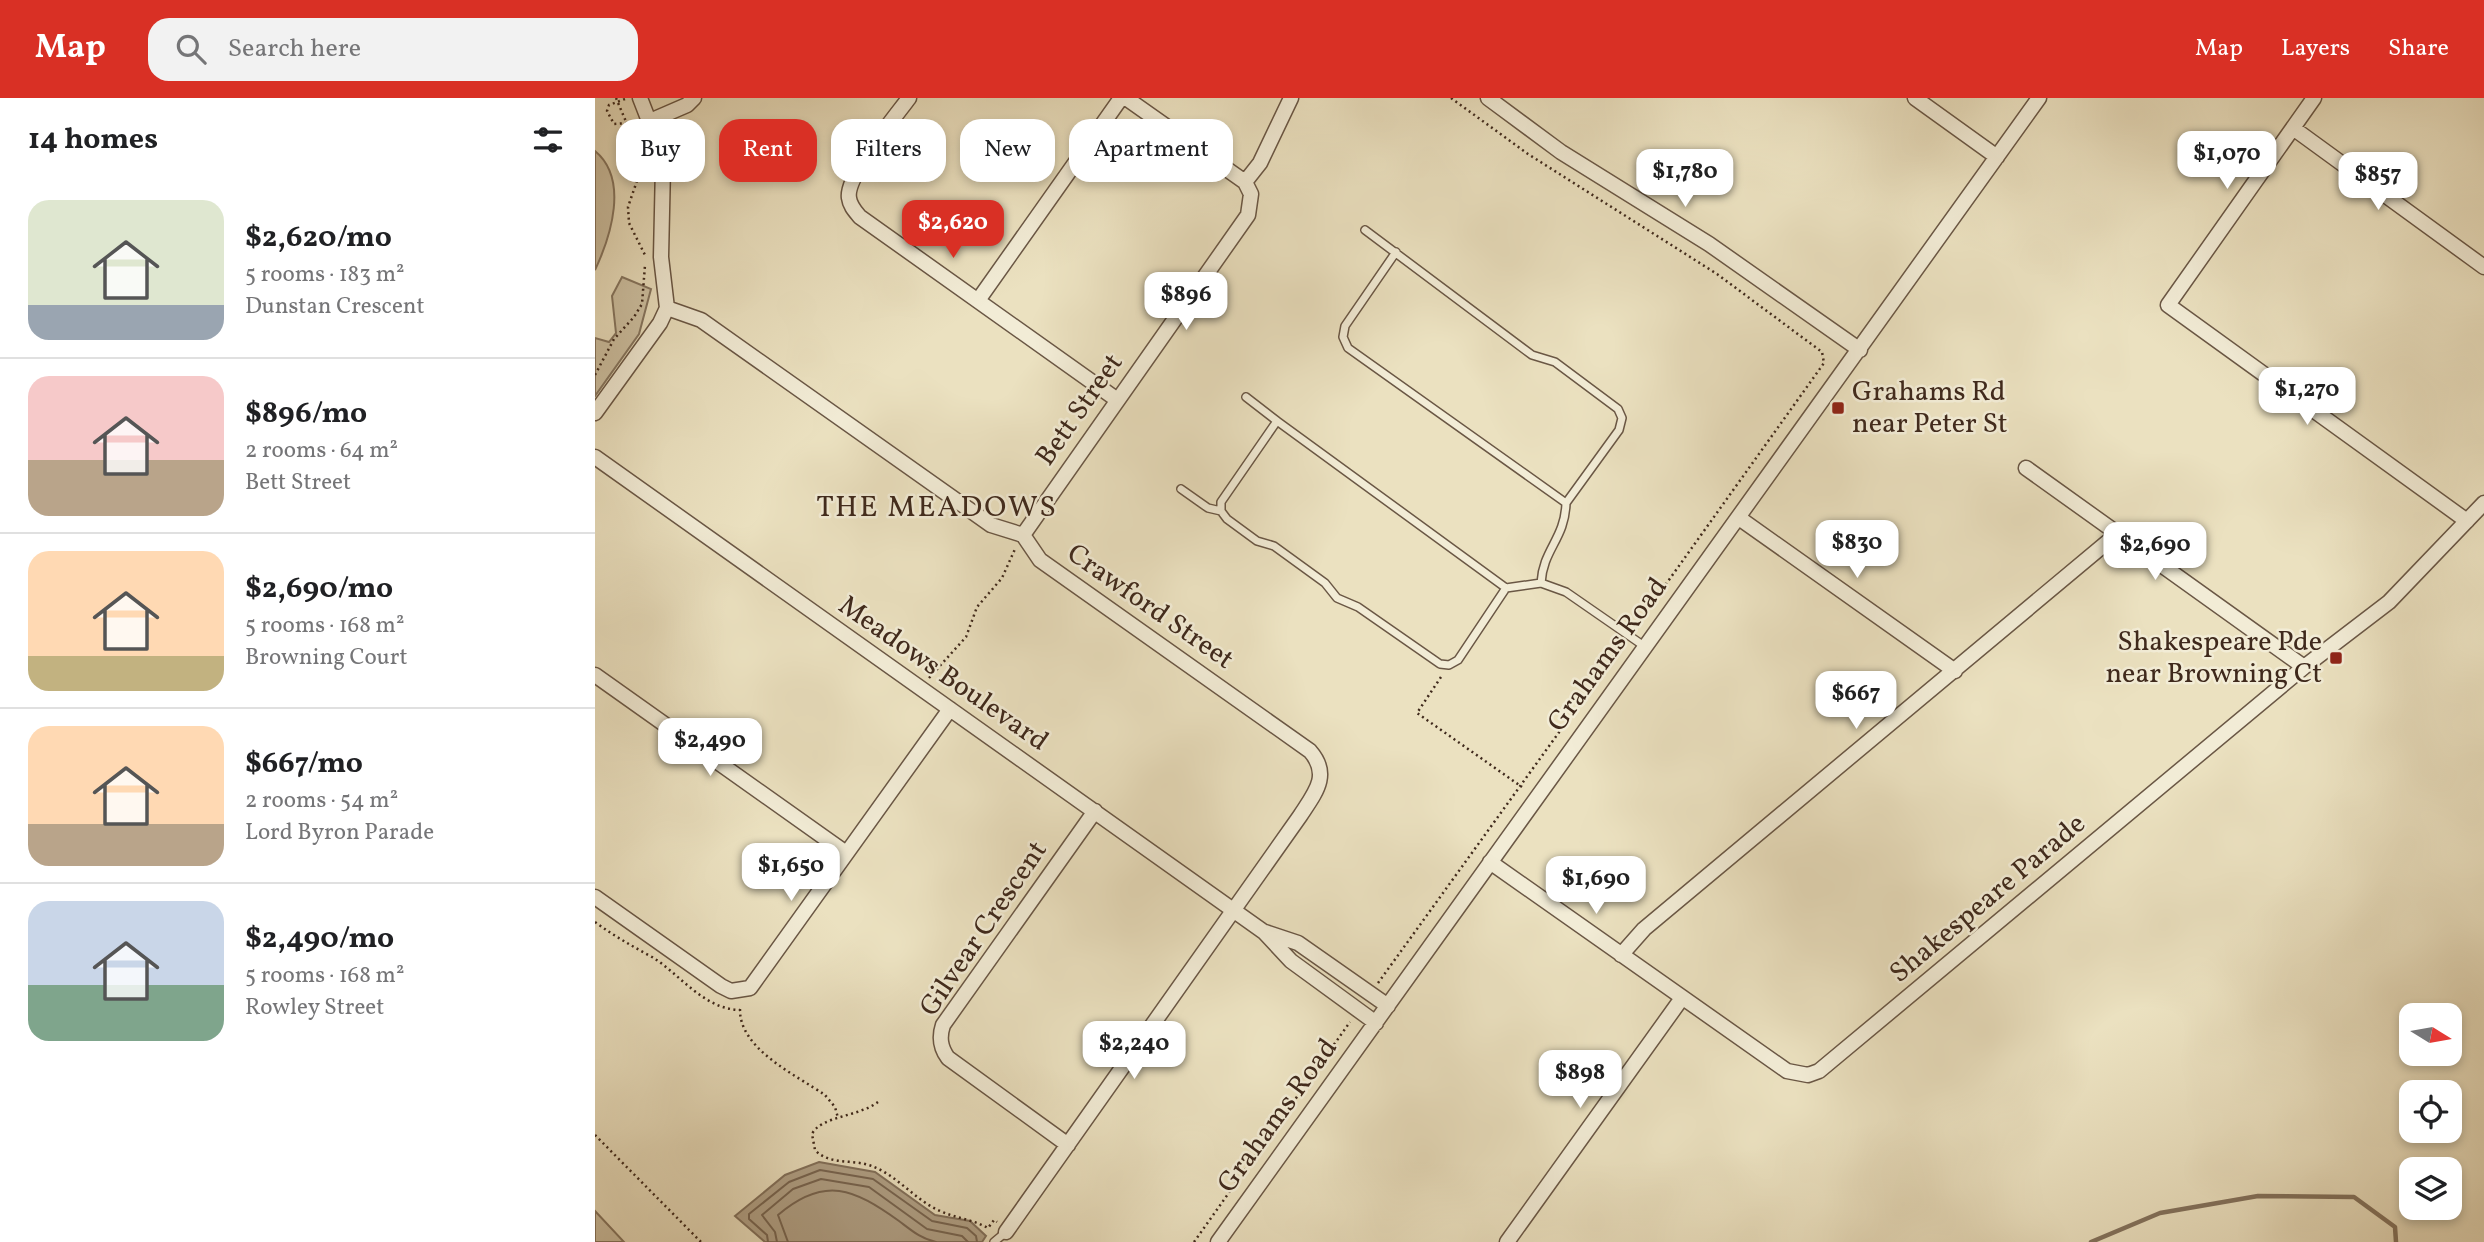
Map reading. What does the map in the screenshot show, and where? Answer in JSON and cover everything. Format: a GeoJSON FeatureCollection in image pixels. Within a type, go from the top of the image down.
{"type":"FeatureCollection","features":[{"type":"Feature","properties":{"kind":"street"},"geometry":{"type":"LineString","coordinates":[[641,98],[649,119]]}},
{"type":"Feature","properties":{"kind":"street"},"geometry":{"type":"LineString","coordinates":[[655,119],[687,105],[694,98]]}},
{"type":"Feature","properties":{"kind":"street"},"geometry":{"type":"LineString","coordinates":[[909,98],[852,180],[849,198],[860,217],[1117,399]]}},
{"type":"Feature","properties":{"kind":"street"},"geometry":{"type":"LineString","coordinates":[[979,299],[1121,98]]}},
{"type":"Feature","properties":{"kind":"street"},"geometry":{"type":"LineString","coordinates":[[1126,98],[1245,182],[1260,163],[1291,98]]}},
{"type":"Feature","properties":{"kind":"street"},"geometry":{"type":"LineString","coordinates":[[1488,98],[1561,152],[1709,244],[1860,350]]}},
{"type":"Feature","properties":{"kind":"street"},"geometry":{"type":"LineString","coordinates":[[1915,98],[1997,157]]}},
{"type":"Feature","properties":{"kind":"street","name":"Grahams Road"},"geometry":{"type":"LineString","coordinates":[[1218,1242],[2039,98]]}},
{"type":"Feature","properties":{"kind":"street"},"geometry":{"type":"LineString","coordinates":[[2314,98],[2168,305],[2467,521]]}},
{"type":"Feature","properties":{"kind":"street"},"geometry":{"type":"LineString","coordinates":[[2293,128],[2484,267]]}},
{"type":"Feature","properties":{"kind":"street"},"geometry":{"type":"LineString","coordinates":[[595,413],[660,323],[667,308],[661,257],[663,182]]}},
{"type":"Feature","properties":{"kind":"street","name":"Bett Street"},"geometry":{"type":"LineString","coordinates":[[1023,535],[1248,215],[1252,204],[1245,182]]}},
{"type":"Feature","properties":{"kind":"street"},"geometry":{"type":"LineString","coordinates":[[667,308],[701,320],[991,525],[1023,535]]}},
{"type":"Feature","properties":{"kind":"street","name":"Meadows Boulevard"},"geometry":{"type":"LineString","coordinates":[[595,457],[1264,932],[1291,961],[1376,1023]]}},
{"type":"Feature","properties":{"kind":"street"},"geometry":{"type":"LineString","coordinates":[[2026,468],[2304,667]]}},
{"type":"Feature","properties":{"kind":"street","name":"Shakespeare Parade"},"geometry":{"type":"LineString","coordinates":[[1490,862],[1787,1071],[1808,1074],[1819,1071],[2304,667],[2389,602],[2484,503]]}},
{"type":"Feature","properties":{"kind":"street"},"geometry":{"type":"LineString","coordinates":[[1739,518],[1955,671]]}},
{"type":"Feature","properties":{"kind":"street"},"geometry":{"type":"LineString","coordinates":[[1621,955],[1644,929],[2117,534]]}},
{"type":"Feature","properties":{"kind":"street","name":"Crawford Street"},"geometry":{"type":"LineString","coordinates":[[1023,535],[1040,560],[1310,751],[1319,761],[1322,775],[1319,787],[1233,910]]}},
{"type":"Feature","properties":{"kind":"street"},"geometry":{"type":"LineString","coordinates":[[595,675],[846,853]]}},
{"type":"Feature","properties":{"kind":"street"},"geometry":{"type":"LineString","coordinates":[[595,897],[721,986],[740,991],[758,981],[950,709]]}},
{"type":"Feature","properties":{"kind":"street","name":"Gilvear Crescent"},"geometry":{"type":"LineString","coordinates":[[1068,1145],[948,1058],[943,1051],[940,1033],[1094,811]]}},
{"type":"Feature","properties":{"kind":"street"},"geometry":{"type":"LineString","coordinates":[[1007,1231],[1233,910]]}},
{"type":"Feature","properties":{"kind":"street","name":"Meadows Boulevard"},"geometry":{"type":"LineString","coordinates":[[1264,932],[1298,943],[1388,1006]]}},
{"type":"Feature","properties":{"kind":"street"},"geometry":{"type":"LineString","coordinates":[[1507,1242],[1682,998]]}},
{"type":"Feature","properties":{"kind":"lane"},"geometry":{"type":"LineString","coordinates":[[1365,230],[1532,355],[1555,362],[1618,409],[1622,418],[1619,430],[1566,503],[1562,533],[1545,558],[1541,583]]}},
{"type":"Feature","properties":{"kind":"lane"},"geometry":{"type":"LineString","coordinates":[[1396,253],[1345,326],[1343,337],[1348,348],[1566,503]]}},
{"type":"Feature","properties":{"kind":"lane"},"geometry":{"type":"LineString","coordinates":[[1246,397],[1506,588],[1541,583],[1586,603],[1644,646]]}},
{"type":"Feature","properties":{"kind":"lane"},"geometry":{"type":"LineString","coordinates":[[1221,511],[1224,495],[1277,421]]}},
{"type":"Feature","properties":{"kind":"lane"},"geometry":{"type":"LineString","coordinates":[[1181,489],[1209,508],[1221,511],[1227,519],[1258,541],[1274,546],[1325,583],[1337,598],[1358,607],[1440,664],[1449,665],[1458,660],[1506,588]]}},
{"type":"Feature","properties":{"kind":"lane"},"geometry":{"type":"LineString","coordinates":[[994,1242],[1007,1231]]}},
{"type":"Feature","properties":{"kind":"path"},"geometry":{"type":"LineString","coordinates":[[616,123],[609,119],[609,105],[617,99],[628,98]]}},
{"type":"Feature","properties":{"kind":"path"},"geometry":{"type":"LineString","coordinates":[[1378,983],[1824,363],[1822,352],[1717,274],[1528,154],[1451,98]]}},
{"type":"Feature","properties":{"kind":"path"},"geometry":{"type":"LineString","coordinates":[[617,99],[626,119]]}},
{"type":"Feature","properties":{"kind":"path"},"geometry":{"type":"LineString","coordinates":[[595,375],[614,338],[634,317],[645,290],[646,256],[629,223],[628,206],[636,182]]}},
{"type":"Feature","properties":{"kind":"path"},"geometry":{"type":"LineString","coordinates":[[921,689],[966,637],[977,607],[1002,578],[1009,558],[1023,535]]}},
{"type":"Feature","properties":{"kind":"path"},"geometry":{"type":"LineString","coordinates":[[1449,665],[1417,713],[1536,797]]}},
{"type":"Feature","properties":{"kind":"path"},"geometry":{"type":"LineString","coordinates":[[595,922],[626,945],[653,958],[686,987],[727,1010],[740,1010]]}},
{"type":"Feature","properties":{"kind":"path"},"geometry":{"type":"LineString","coordinates":[[740,991],[740,1018],[750,1039],[825,1095],[835,1107],[838,1118]]}},
{"type":"Feature","properties":{"kind":"path"},"geometry":{"type":"LineString","coordinates":[[1194,1242],[1351,1021]]}},
{"type":"Feature","properties":{"kind":"path"},"geometry":{"type":"LineString","coordinates":[[878,1102],[866,1111],[821,1122],[815,1127],[812,1142],[820,1156],[869,1165],[939,1210],[971,1219],[988,1228],[994,1220],[1007,1231]]}},
{"type":"Feature","properties":{"kind":"path"},"geometry":{"type":"LineString","coordinates":[[595,1135],[701,1242]]}},
{"type":"Feature","properties":{"kind":"shaded area"},"geometry":{"type":"Polygon","coordinates":[[[595,151],[612,177],[614,208],[607,241],[595,270],[595,151]]]}},
{"type":"Feature","properties":{"kind":"shaded area"},"geometry":{"type":"Polygon","coordinates":[[[622,277],[651,289],[639,334],[595,396],[595,338],[609,342],[616,333],[612,296],[622,277]]]}},
{"type":"Feature","properties":{"kind":"shaded area"},"geometry":{"type":"Polygon","coordinates":[[[595,1211],[624,1242],[595,1242],[595,1211]]]}},
{"type":"Feature","properties":{"kind":"water"},"geometry":{"type":"Polygon","coordinates":[[[819,1162],[875,1172],[935,1215],[970,1221],[986,1236],[982,1242],[765,1242],[735,1216],[785,1175],[819,1162]]]}},
{"type":"Feature","properties":{"kind":"waterway"},"geometry":{"type":"LineString","coordinates":[[2091,1242],[2160,1213],[2258,1196],[2354,1197],[2395,1227],[2396,1242]]}},
{"type":"Feature","properties":{"kind":"place","name":"Grahams Rd near Peter St"},"geometry":{"type":"Point","coordinates":[1838,408]}},
{"type":"Feature","properties":{"kind":"place","name":"Shakespeare Pde near Browning Ct"},"geometry":{"type":"Point","coordinates":[2336,658]}},
{"type":"Feature","properties":{"kind":"district","name":"THE MEADOWS"},"geometry":{"type":"Point","coordinates":[937,508]}}]}
